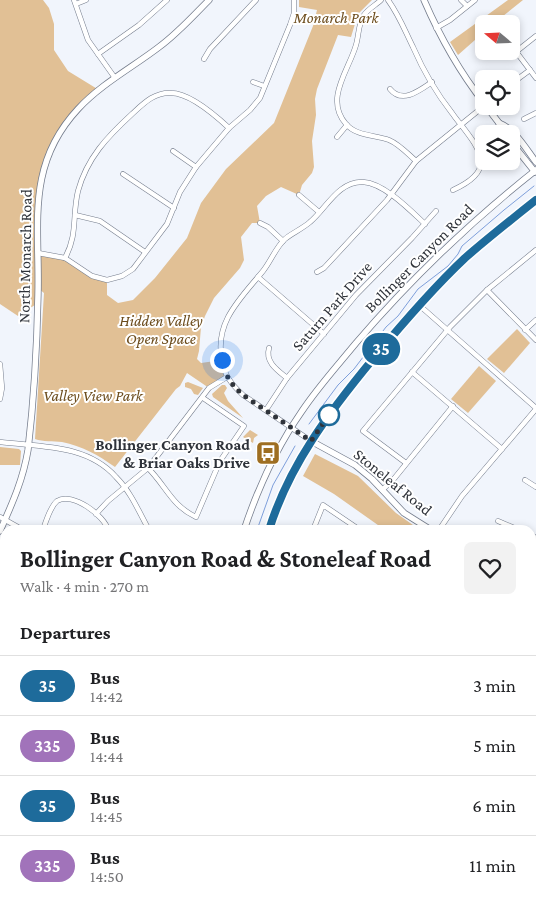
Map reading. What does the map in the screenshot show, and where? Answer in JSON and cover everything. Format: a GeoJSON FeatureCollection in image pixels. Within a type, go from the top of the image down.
{"type":"FeatureCollection","features":[{"type":"Feature","properties":{"kind":"street"},"geometry":{"type":"LineString","coordinates":[[86,0],[75,2],[84,32],[115,78]]}},
{"type":"Feature","properties":{"kind":"street"},"geometry":{"type":"LineString","coordinates":[[98,54],[139,25],[167,0]]}},
{"type":"Feature","properties":{"kind":"street","name":"North Monarch Road"},"geometry":{"type":"LineString","coordinates":[[2,519],[18,491],[29,445],[37,326],[37,221],[40,186],[46,161],[54,143],[78,109],[115,78],[161,46],[209,0]]}},
{"type":"Feature","properties":{"kind":"street"},"geometry":{"type":"LineString","coordinates":[[204,59],[210,49],[256,0]]}},
{"type":"Feature","properties":{"kind":"street"},"geometry":{"type":"LineString","coordinates":[[38,253],[65,258],[92,276],[107,280],[122,276],[133,269],[167,224],[180,192],[196,166],[228,128],[250,110],[260,98],[290,25],[294,13],[294,0]]}},
{"type":"Feature","properties":{"kind":"street"},"geometry":{"type":"LineString","coordinates":[[382,0],[363,16],[353,53],[339,87],[337,102],[342,118],[347,126],[361,133],[387,139],[395,143],[416,161]]}},
{"type":"Feature","properties":{"kind":"street"},"geometry":{"type":"LineString","coordinates":[[388,0],[432,82],[460,125],[478,148],[481,161],[479,170],[464,185],[453,190]]}},
{"type":"Feature","properties":{"kind":"street"},"geometry":{"type":"LineString","coordinates":[[424,0],[436,28],[461,72],[475,91]]}},
{"type":"Feature","properties":{"kind":"street"},"geometry":{"type":"LineString","coordinates":[[462,0],[467,6]]}},
{"type":"Feature","properties":{"kind":"street"},"geometry":{"type":"LineString","coordinates":[[436,28],[450,20],[475,0]]}},
{"type":"Feature","properties":{"kind":"street"},"geometry":{"type":"LineString","coordinates":[[520,49],[536,36]]}},
{"type":"Feature","properties":{"kind":"street"},"geometry":{"type":"LineString","coordinates":[[520,55],[536,78]]}},
{"type":"Feature","properties":{"kind":"street"},"geometry":{"type":"LineString","coordinates":[[520,77],[530,70]]}},
{"type":"Feature","properties":{"kind":"street"},"geometry":{"type":"LineString","coordinates":[[253,82],[264,86]]}},
{"type":"Feature","properties":{"kind":"street"},"geometry":{"type":"LineString","coordinates":[[390,89],[394,94],[403,97],[432,82]]}},
{"type":"Feature","properties":{"kind":"street"},"geometry":{"type":"LineString","coordinates":[[65,258],[73,239],[74,215],[84,173],[107,137],[149,99],[160,94],[172,92],[187,97],[200,104],[228,128]]}},
{"type":"Feature","properties":{"kind":"street"},"geometry":{"type":"LineString","coordinates":[[524,119],[536,112]]}},
{"type":"Feature","properties":{"kind":"street"},"geometry":{"type":"LineString","coordinates":[[316,272],[324,268],[391,195],[416,161],[475,113]]}},
{"type":"Feature","properties":{"kind":"street"},"geometry":{"type":"LineString","coordinates":[[493,115],[499,123],[514,135],[536,162]]}},
{"type":"Feature","properties":{"kind":"street"},"geometry":{"type":"LineString","coordinates":[[337,137],[347,126]]}},
{"type":"Feature","properties":{"kind":"street"},"geometry":{"type":"LineString","coordinates":[[173,151],[196,166]]}},
{"type":"Feature","properties":{"kind":"street"},"geometry":{"type":"LineString","coordinates":[[520,153],[535,172]]}},
{"type":"Feature","properties":{"kind":"street","name":"Bollinger Canyon Road"},"geometry":{"type":"LineString","coordinates":[[246,525],[266,472],[291,427],[323,383],[400,293],[478,217],[535,172]]}},
{"type":"Feature","properties":{"kind":"street"},"geometry":{"type":"LineString","coordinates":[[123,174],[174,208]]}},
{"type":"Feature","properties":{"kind":"street"},"geometry":{"type":"LineString","coordinates":[[311,441],[243,395],[227,377],[220,352],[221,332],[229,314],[270,262],[283,240],[310,222],[340,190],[355,183],[376,184],[425,224]]}},
{"type":"Feature","properties":{"kind":"street"},"geometry":{"type":"LineString","coordinates":[[299,195],[319,212]]}},
{"type":"Feature","properties":{"kind":"street","name":"Bollinger Canyon Road"},"geometry":{"type":"LineString","coordinates":[[271,525],[288,483],[311,441],[349,388],[419,305],[464,259],[536,200]]}},
{"type":"Feature","properties":{"kind":"street","name":"Saturn Park Drive"},"geometry":{"type":"LineString","coordinates":[[266,410],[287,378],[356,295],[436,211]]}},
{"type":"Feature","properties":{"kind":"street"},"geometry":{"type":"LineString","coordinates":[[74,215],[100,221],[146,252]]}},
{"type":"Feature","properties":{"kind":"street"},"geometry":{"type":"LineString","coordinates":[[260,223],[268,227],[283,240]]}},
{"type":"Feature","properties":{"kind":"street"},"geometry":{"type":"LineString","coordinates":[[406,463],[363,430],[447,330],[488,290],[536,250]]}},
{"type":"Feature","properties":{"kind":"street"},"geometry":{"type":"LineString","coordinates":[[258,277],[324,334]]}},
{"type":"Feature","properties":{"kind":"street"},"geometry":{"type":"LineString","coordinates":[[488,290],[536,340]]}},
{"type":"Feature","properties":{"kind":"street"},"geometry":{"type":"LineString","coordinates":[[419,305],[536,409],[462,496],[442,525]]}},
{"type":"Feature","properties":{"kind":"street"},"geometry":{"type":"LineString","coordinates":[[525,330],[536,320]]}},
{"type":"Feature","properties":{"kind":"street"},"geometry":{"type":"LineString","coordinates":[[269,348],[267,354],[271,364],[287,378]]}},
{"type":"Feature","properties":{"kind":"street"},"geometry":{"type":"LineString","coordinates":[[0,364],[2,388],[0,399]]}},
{"type":"Feature","properties":{"kind":"street"},"geometry":{"type":"LineString","coordinates":[[412,372],[502,449]]}},
{"type":"Feature","properties":{"kind":"street"},"geometry":{"type":"LineString","coordinates":[[96,514],[108,501],[148,468],[209,388],[227,377]]}},
{"type":"Feature","properties":{"kind":"street"},"geometry":{"type":"LineString","coordinates":[[148,468],[184,512],[196,517],[220,461],[244,426],[203,398]]}},
{"type":"Feature","properties":{"kind":"street"},"geometry":{"type":"LineString","coordinates":[[382,490],[393,480],[452,406]]}},
{"type":"Feature","properties":{"kind":"street","name":"Stoneleaf Road"},"geometry":{"type":"LineString","coordinates":[[311,441],[355,465],[372,479],[404,513],[422,525]]}},
{"type":"Feature","properties":{"kind":"street"},"geometry":{"type":"LineString","coordinates":[[0,442],[59,448],[84,455],[110,470],[125,487],[146,525]]}},
{"type":"Feature","properties":{"kind":"street"},"geometry":{"type":"LineString","coordinates":[[526,480],[536,487]]}},
{"type":"Feature","properties":{"kind":"street"},"geometry":{"type":"LineString","coordinates":[[45,525],[55,503],[64,498],[83,504],[107,525]]}},
{"type":"Feature","properties":{"kind":"street"},"geometry":{"type":"LineString","coordinates":[[316,525],[323,505],[353,525]]}},
{"type":"Feature","properties":{"kind":"street"},"geometry":{"type":"LineString","coordinates":[[2,519],[13,525]]}},
{"type":"Feature","properties":{"kind":"street"},"geometry":{"type":"LineString","coordinates":[[498,521],[507,525]]}},
{"type":"Feature","properties":{"kind":"green space","name":"Hidden Valley Open Space"},"geometry":{"type":"Polygon","coordinates":[[[0,0],[43,0],[49,8],[54,24],[54,50],[68,71],[99,90],[66,125],[42,173],[38,253],[65,258],[82,271],[107,280],[107,295],[118,303],[133,300],[155,278],[187,238],[201,203],[226,169],[274,123],[313,26],[317,10],[299,7],[299,0],[372,0],[358,14],[351,37],[338,35],[317,89],[312,141],[314,167],[312,173],[302,185],[299,195],[281,187],[266,196],[257,206],[260,223],[252,223],[241,237],[244,260],[240,268],[214,298],[205,316],[201,327],[197,359],[201,363],[222,360],[227,377],[209,388],[187,373],[180,386],[115,467],[96,455],[76,446],[62,442],[35,439],[44,293],[39,289],[38,303],[18,316],[0,304],[0,0]]]}},
{"type":"Feature","properties":{"kind":"green space"},"geometry":{"type":"Polygon","coordinates":[[[508,0],[523,0],[504,15],[487,15],[508,0]]]}},
{"type":"Feature","properties":{"kind":"green space"},"geometry":{"type":"Polygon","coordinates":[[[475,24],[475,40],[458,55],[450,42],[475,24]]]}},
{"type":"Feature","properties":{"kind":"green space"},"geometry":{"type":"Polygon","coordinates":[[[517,329],[530,343],[504,373],[487,359],[517,329]]]}},
{"type":"Feature","properties":{"kind":"green space"},"geometry":{"type":"Polygon","coordinates":[[[479,366],[496,381],[468,413],[451,399],[479,366]]]}},
{"type":"Feature","properties":{"kind":"green space"},"geometry":{"type":"Polygon","coordinates":[[[188,382],[203,388],[198,395],[185,387],[185,383],[188,382]]]}},
{"type":"Feature","properties":{"kind":"green space"},"geometry":{"type":"Polygon","coordinates":[[[222,385],[225,385],[227,388],[224,393],[228,401],[243,418],[213,397],[212,394],[222,385]]]}},
{"type":"Feature","properties":{"kind":"green space"},"geometry":{"type":"Polygon","coordinates":[[[250,430],[258,435],[254,438],[253,443],[243,437],[250,430]]]}},
{"type":"Feature","properties":{"kind":"green space"},"geometry":{"type":"Polygon","coordinates":[[[0,447],[19,449],[21,451],[20,465],[0,465],[0,447]]]}},
{"type":"Feature","properties":{"kind":"green space"},"geometry":{"type":"Polygon","coordinates":[[[315,454],[358,476],[396,513],[413,525],[378,525],[334,494],[303,476],[315,454]]]}},
{"type":"Feature","properties":{"kind":"waterway"},"geometry":{"type":"LineString","coordinates":[[309,424],[338,385],[354,369],[418,289],[448,266],[462,246],[534,186]]}},
{"type":"Feature","properties":{"kind":"waterway"},"geometry":{"type":"LineString","coordinates":[[259,525],[273,485],[295,446]]}},
{"type":"Feature","properties":{"kind":"bus line","name":"35"},"geometry":{"type":"LineString","coordinates":[[271,525],[288,483],[311,441],[354,381],[438,284],[471,253],[536,200]]}},
{"type":"Feature","properties":{"kind":"place","name":"Bollinger Canyon Road & Briar Oaks Drive"},"geometry":{"type":"Point","coordinates":[268,453]}},
{"type":"Feature","properties":{"kind":"route"},"geometry":{"type":"LineString","coordinates":[[222,360],[227,377],[234,387],[311,441],[329,415]]}},
{"type":"Feature","properties":{"kind":"park label","name":"Monarch Park"},"geometry":{"type":"Point","coordinates":[336,17]}},
{"type":"Feature","properties":{"kind":"park label","name":"Valley View Park"},"geometry":{"type":"Point","coordinates":[93,395]}}]}
